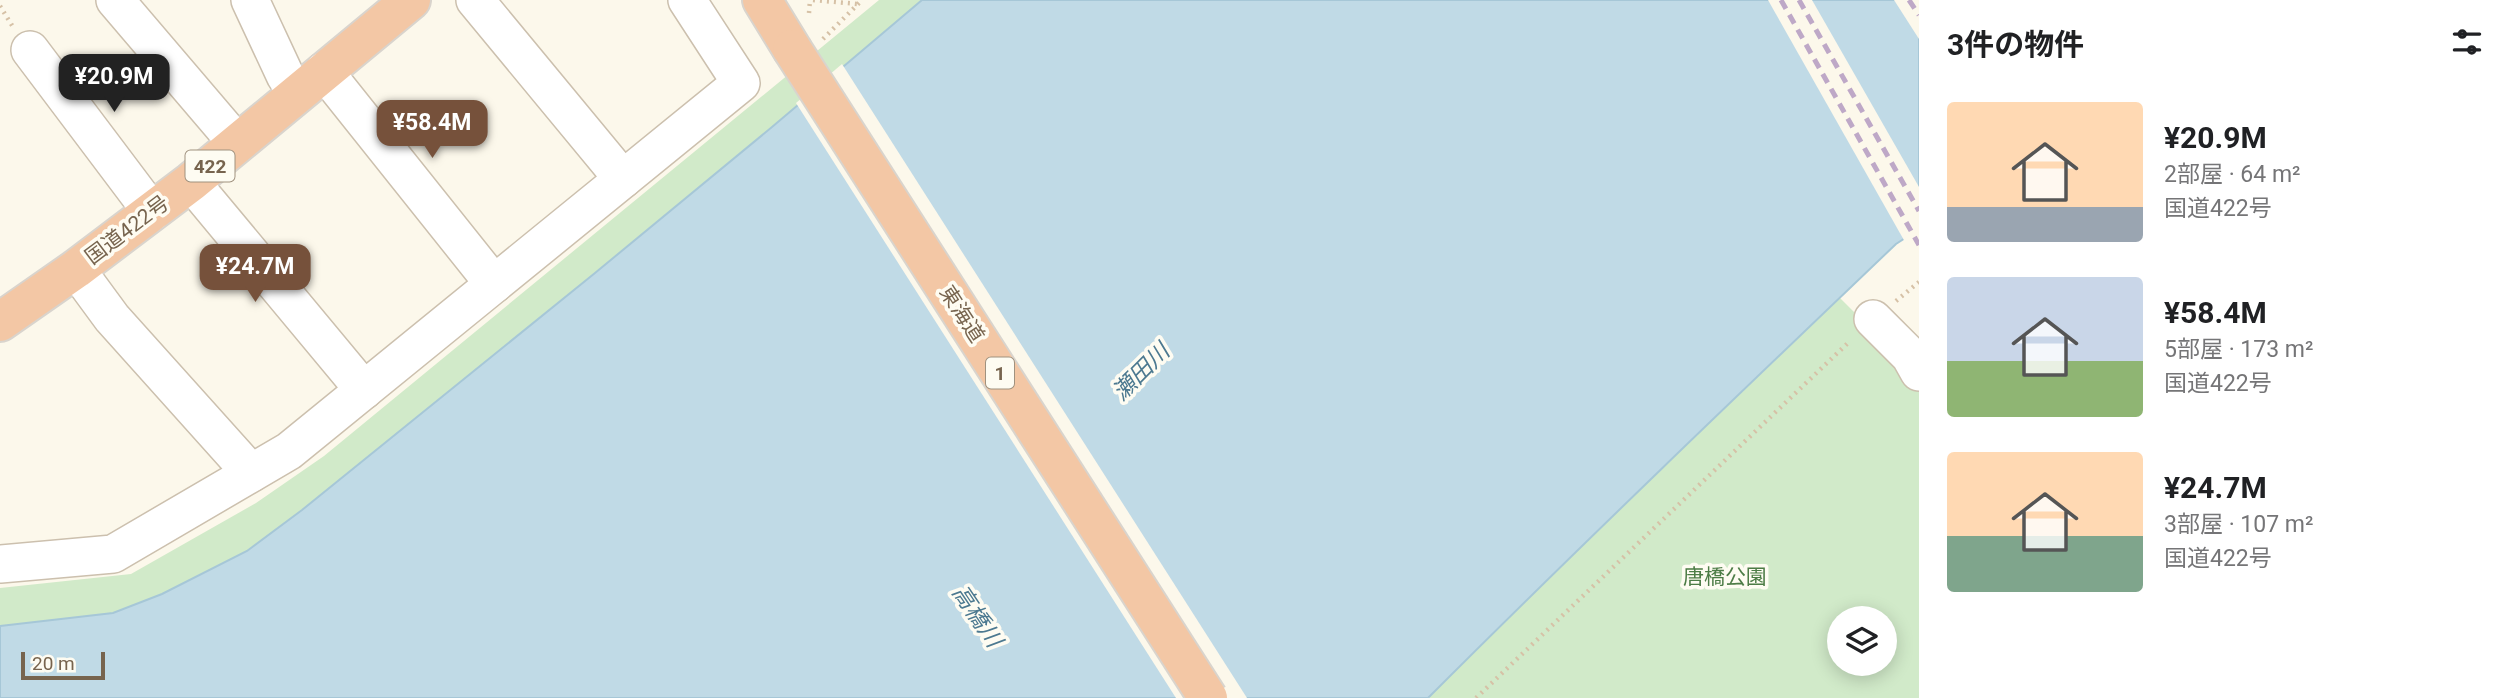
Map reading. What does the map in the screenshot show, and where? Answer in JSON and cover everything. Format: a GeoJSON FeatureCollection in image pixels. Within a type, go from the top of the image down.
{"type":"FeatureCollection","features":[{"type":"Feature","properties":{"kind":"highway","name":"国道422号"},"geometry":{"type":"LineString","coordinates":[[0,322],[76,269],[191,182],[411,0]]}},
{"type":"Feature","properties":{"kind":"highway","name":"東海道"},"geometry":{"type":"LineString","coordinates":[[762,0],[1208,698]]}},
{"type":"Feature","properties":{"kind":"street"},"geometry":{"type":"LineString","coordinates":[[115,0],[237,143]]}},
{"type":"Feature","properties":{"kind":"street"},"geometry":{"type":"LineString","coordinates":[[250,0],[285,75],[311,83],[494,284]]}},
{"type":"Feature","properties":{"kind":"street"},"geometry":{"type":"LineString","coordinates":[[475,0],[623,179]]}},
{"type":"Feature","properties":{"kind":"street"},"geometry":{"type":"LineString","coordinates":[[0,564],[113,554],[289,451],[741,83],[687,0]]}},
{"type":"Feature","properties":{"kind":"street"},"geometry":{"type":"LineString","coordinates":[[30,50],[152,212]]}},
{"type":"Feature","properties":{"kind":"street"},"geometry":{"type":"LineString","coordinates":[[191,182],[364,390]]}},
{"type":"Feature","properties":{"kind":"street"},"geometry":{"type":"LineString","coordinates":[[76,269],[112,318],[251,473]]}},
{"type":"Feature","properties":{"kind":"street"},"geometry":{"type":"LineString","coordinates":[[1873,319],[1910,356],[1919,372]]}},
{"type":"Feature","properties":{"kind":"path"},"geometry":{"type":"LineString","coordinates":[[813,0],[858,4]]}},
{"type":"Feature","properties":{"kind":"path"},"geometry":{"type":"LineString","coordinates":[[1476,698],[1873,319],[1919,282]]}},
{"type":"Feature","properties":{"kind":"green space"},"geometry":{"type":"Polygon","coordinates":[[[879,0],[922,0],[595,273],[302,510],[247,551],[162,594],[113,613],[0,626],[0,588],[131,574],[256,503],[324,456],[879,0]]]}},
{"type":"Feature","properties":{"kind":"green space","name":"唐橋公園"},"geometry":{"type":"Polygon","coordinates":[[[1840,298],[1904,362],[1919,389],[1919,698],[1428,698],[1578,548],[1840,298]]]}},
{"type":"Feature","properties":{"kind":"water"},"geometry":{"type":"Polygon","coordinates":[[[922,0],[1919,0],[1919,229],[1896,244],[1602,526],[1428,698],[0,698],[0,626],[113,613],[162,594],[247,551],[302,510],[595,273],[922,0]]]}},
{"type":"Feature","properties":{"kind":"pier"},"geometry":{"type":"Polygon","coordinates":[[[1768,0],[1812,0],[1919,187],[1919,233],[1905,242],[1768,0]]]}},
{"type":"Feature","properties":{"kind":"pier"},"geometry":{"type":"Polygon","coordinates":[[[1894,0],[1919,0],[1919,39],[1894,0]]]}},
{"type":"Feature","properties":{"kind":"pier"},"geometry":{"type":"Polygon","coordinates":[[[842,64],[1247,698],[1176,698],[796,103],[842,64]]]}},
{"type":"Feature","properties":{"kind":"railway"},"geometry":{"type":"LineString","coordinates":[[1781,0],[1919,245]]}},
{"type":"Feature","properties":{"kind":"railway"},"geometry":{"type":"LineString","coordinates":[[1799,0],[1919,211]]}},
{"type":"Feature","properties":{"kind":"railway"},"geometry":{"type":"LineString","coordinates":[[1909,0],[1919,15]]}},
{"type":"Feature","properties":{"kind":"water label","name":"瀬田川"},"geometry":{"type":"Point","coordinates":[1141,372]}},
{"type":"Feature","properties":{"kind":"water label","name":"高橋川"},"geometry":{"type":"Point","coordinates":[977,616]}}]}
